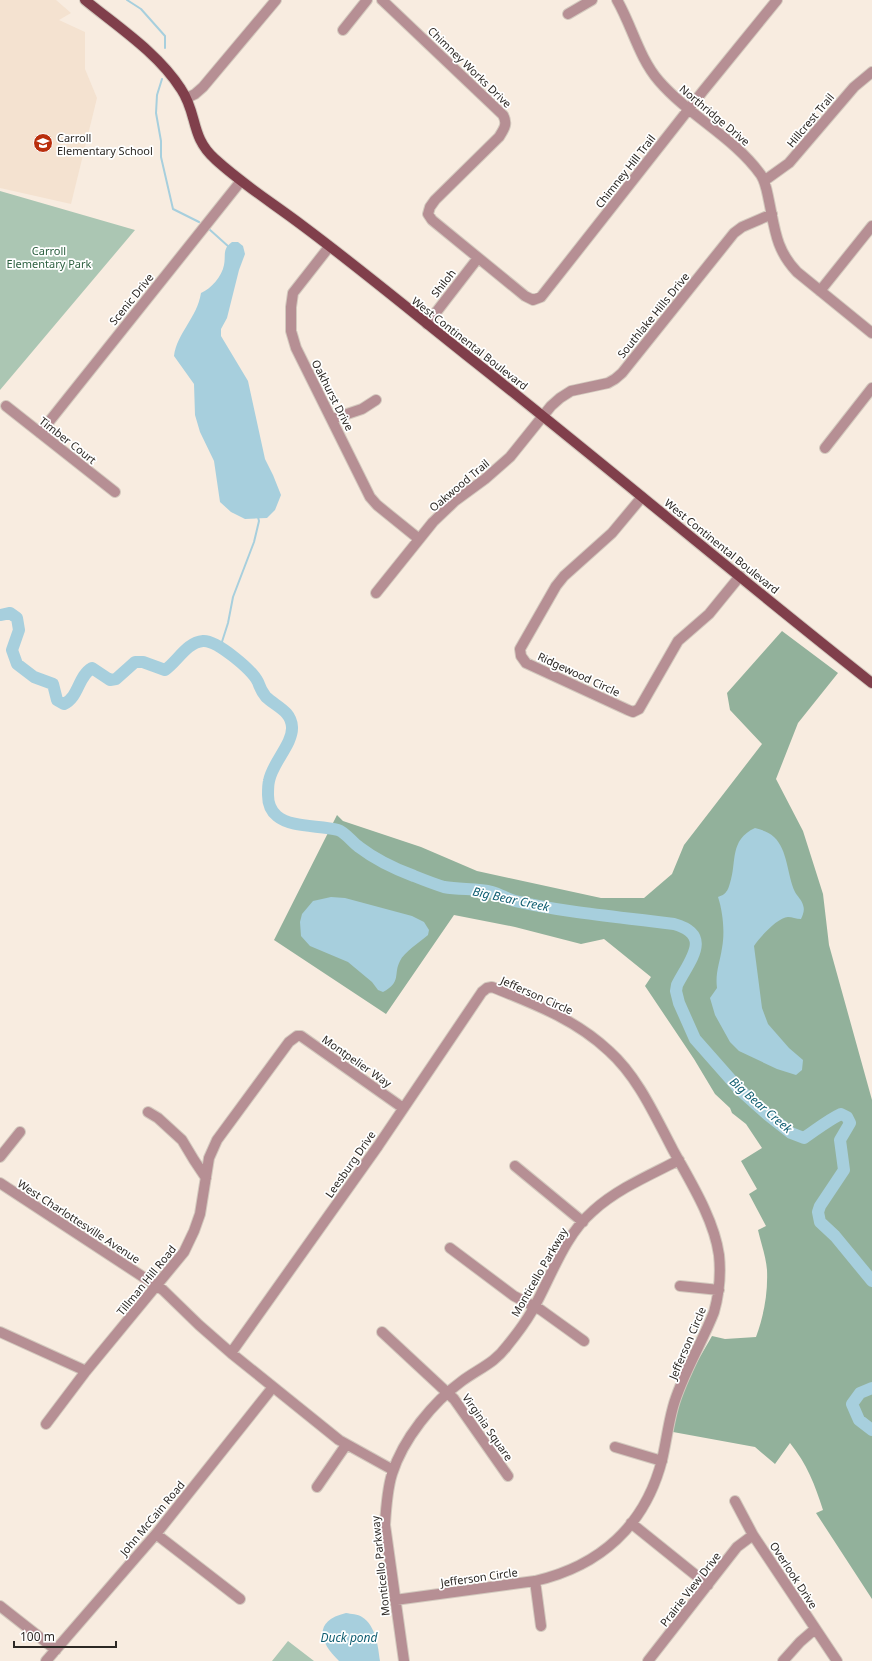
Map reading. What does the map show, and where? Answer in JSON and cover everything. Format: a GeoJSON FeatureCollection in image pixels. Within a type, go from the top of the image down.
{"type":"FeatureCollection","features":[{"type":"Feature","properties":{"kind":"main road","name":"West Continental Boulevard"},"geometry":{"type":"LineString","coordinates":[[84,0],[152,55],[170,72],[187,98],[199,140],[213,158],[241,181],[330,247],[543,416],[872,682]]}},
{"type":"Feature","properties":{"kind":"street"},"geometry":{"type":"LineString","coordinates":[[187,98],[195,94],[203,87],[276,0]]}},
{"type":"Feature","properties":{"kind":"street"},"geometry":{"type":"LineString","coordinates":[[343,30],[367,0]]}},
{"type":"Feature","properties":{"kind":"street","name":"Chimney Works Drive"},"geometry":{"type":"LineString","coordinates":[[382,0],[503,115],[505,119],[505,128],[499,137],[435,200],[430,207],[428,214],[432,220],[478,258]]}},
{"type":"Feature","properties":{"kind":"street"},"geometry":{"type":"LineString","coordinates":[[568,14],[592,0]]}},
{"type":"Feature","properties":{"kind":"street","name":"Northridge Drive"},"geometry":{"type":"LineString","coordinates":[[617,0],[643,57],[654,75],[669,92],[734,146],[750,162],[764,181],[777,242],[783,255],[797,272],[872,333]]}},
{"type":"Feature","properties":{"kind":"street","name":"Chimney Hill Trail"},"geometry":{"type":"LineString","coordinates":[[478,258],[525,296],[533,300],[541,297],[689,109],[778,0]]}},
{"type":"Feature","properties":{"kind":"street","name":"Hillcrest Trail"},"geometry":{"type":"LineString","coordinates":[[764,181],[789,163],[854,86],[872,72]]}},
{"type":"Feature","properties":{"kind":"street","name":"Scenic Drive"},"geometry":{"type":"LineString","coordinates":[[40,433],[241,181]]}},
{"type":"Feature","properties":{"kind":"street","name":"Southlake Hills Drive"},"geometry":{"type":"LineString","coordinates":[[543,416],[560,398],[571,391],[608,383],[615,379],[640,351],[734,234],[742,227],[772,214]]}},
{"type":"Feature","properties":{"kind":"street"},"geometry":{"type":"LineString","coordinates":[[820,291],[872,226]]}},
{"type":"Feature","properties":{"kind":"street","name":"Oakhurst Drive"},"geometry":{"type":"LineString","coordinates":[[330,247],[293,293],[290,331],[296,348],[370,497],[377,505],[419,539]]}},
{"type":"Feature","properties":{"kind":"street","name":"Shiloh"},"geometry":{"type":"LineString","coordinates":[[427,324],[478,258]]}},
{"type":"Feature","properties":{"kind":"street"},"geometry":{"type":"LineString","coordinates":[[825,448],[854,409],[872,388]]}},
{"type":"Feature","properties":{"kind":"street"},"geometry":{"type":"LineString","coordinates":[[332,419],[362,408],[376,400]]}},
{"type":"Feature","properties":{"kind":"street","name":"Timber Court"},"geometry":{"type":"LineString","coordinates":[[6,406],[115,492]]}},
{"type":"Feature","properties":{"kind":"street","name":"Oakwood Trail"},"geometry":{"type":"LineString","coordinates":[[376,593],[433,522],[455,501],[485,479],[510,457],[543,416]]}},
{"type":"Feature","properties":{"kind":"street","name":"Ridgewood Circle"},"geometry":{"type":"LineString","coordinates":[[642,497],[612,533],[564,576],[550,594],[520,649],[521,656],[526,663],[628,710],[636,711],[639,709],[678,641],[709,614],[740,576]]}},
{"type":"Feature","properties":{"kind":"street","name":"Jefferson Circle"},"geometry":{"type":"LineString","coordinates":[[395,1600],[535,1581],[565,1573],[594,1559],[619,1539],[632,1523],[655,1482],[662,1461],[673,1406],[707,1330],[714,1312],[719,1290],[719,1255],[715,1239],[697,1194],[648,1104],[625,1068],[609,1050],[560,1016],[492,987],[487,988]]}},
{"type":"Feature","properties":{"kind":"street","name":"Leesburg Drive"},"geometry":{"type":"LineString","coordinates":[[231,1353],[403,1108],[482,992],[487,988]]}},
{"type":"Feature","properties":{"kind":"street","name":"Montpelier Way"},"geometry":{"type":"LineString","coordinates":[[297,1036],[301,1036],[403,1108]]}},
{"type":"Feature","properties":{"kind":"street","name":"Tillman Hill Road"},"geometry":{"type":"LineString","coordinates":[[46,1424],[86,1371],[184,1252],[200,1214],[209,1158],[217,1140],[289,1042],[297,1036]]}},
{"type":"Feature","properties":{"kind":"street"},"geometry":{"type":"LineString","coordinates":[[148,1112],[158,1118],[182,1140],[206,1178]]}},
{"type":"Feature","properties":{"kind":"street"},"geometry":{"type":"LineString","coordinates":[[0,1158],[20,1132]]}},
{"type":"Feature","properties":{"kind":"street","name":"Monticello Parkway"},"geometry":{"type":"LineString","coordinates":[[404,1661],[385,1525],[386,1508],[393,1470],[411,1436],[434,1404],[462,1380],[499,1357],[534,1307],[552,1270],[582,1222],[593,1210],[621,1191],[679,1160]]}},
{"type":"Feature","properties":{"kind":"street"},"geometry":{"type":"LineString","coordinates":[[515,1166],[582,1222]]}},
{"type":"Feature","properties":{"kind":"street","name":"West Charlottesville Avenue"},"geometry":{"type":"LineString","coordinates":[[0,1183],[157,1286],[231,1353],[346,1445],[393,1470]]}},
{"type":"Feature","properties":{"kind":"street"},"geometry":{"type":"LineString","coordinates":[[450,1248],[514,1296],[534,1307],[584,1341]]}},
{"type":"Feature","properties":{"kind":"street"},"geometry":{"type":"LineString","coordinates":[[680,1286],[719,1290]]}},
{"type":"Feature","properties":{"kind":"street"},"geometry":{"type":"LineString","coordinates":[[0,1332],[86,1371]]}},
{"type":"Feature","properties":{"kind":"street","name":"Virginia Square"},"geometry":{"type":"LineString","coordinates":[[382,1332],[448,1392],[508,1476]]}},
{"type":"Feature","properties":{"kind":"street","name":"John McCain Road"},"geometry":{"type":"LineString","coordinates":[[46,1661],[156,1534],[273,1387]]}},
{"type":"Feature","properties":{"kind":"street"},"geometry":{"type":"LineString","coordinates":[[317,1487],[346,1445]]}},
{"type":"Feature","properties":{"kind":"street"},"geometry":{"type":"LineString","coordinates":[[615,1447],[662,1461]]}},
{"type":"Feature","properties":{"kind":"street","name":"Overlook Drive"},"geometry":{"type":"LineString","coordinates":[[735,1501],[754,1535],[836,1661]]}},
{"type":"Feature","properties":{"kind":"street"},"geometry":{"type":"LineString","coordinates":[[632,1523],[708,1585]]}},
{"type":"Feature","properties":{"kind":"street"},"geometry":{"type":"LineString","coordinates":[[156,1534],[240,1600]]}},
{"type":"Feature","properties":{"kind":"street","name":"Prairie View Drive"},"geometry":{"type":"LineString","coordinates":[[648,1661],[737,1547],[754,1535]]}},
{"type":"Feature","properties":{"kind":"street"},"geometry":{"type":"LineString","coordinates":[[535,1581],[541,1626]]}},
{"type":"Feature","properties":{"kind":"street"},"geometry":{"type":"LineString","coordinates":[[0,1606],[56,1650]]}},
{"type":"Feature","properties":{"kind":"street"},"geometry":{"type":"LineString","coordinates":[[783,1661],[800,1642],[815,1629]]}},
{"type":"Feature","properties":{"kind":"shaded area","name":"Carroll Elementary School"},"geometry":{"type":"Polygon","coordinates":[[[0,0],[56,0],[71,13],[59,20],[85,32],[85,69],[97,98],[71,204],[0,188],[0,0]]]}},
{"type":"Feature","properties":{"kind":"green space","name":"Carroll Elementary Park"},"geometry":{"type":"Polygon","coordinates":[[[0,191],[135,230],[0,390],[0,191]]]}},
{"type":"Feature","properties":{"kind":"green space"},"geometry":{"type":"Polygon","coordinates":[[[782,631],[838,673],[798,723],[776,779],[803,831],[823,894],[829,945],[872,1100],[872,1599],[816,1513],[823,1510],[817,1492],[806,1467],[790,1443],[775,1464],[755,1447],[673,1432],[675,1409],[697,1362],[712,1336],[725,1339],[756,1337],[765,1304],[767,1287],[766,1260],[758,1230],[766,1226],[749,1194],[757,1189],[741,1161],[762,1148],[746,1124],[732,1113],[730,1108],[715,1094],[694,1059],[645,986],[651,977],[604,939],[581,944],[515,927],[454,915],[386,1014],[274,940],[337,815],[343,821],[421,847],[477,871],[601,898],[644,898],[672,874],[684,845],[762,744],[730,710],[727,693],[782,631]]]}},
{"type":"Feature","properties":{"kind":"green space"},"geometry":{"type":"Polygon","coordinates":[[[288,1641],[314,1661],[272,1661],[288,1641]]]}},
{"type":"Feature","properties":{"kind":"water"},"geometry":{"type":"Polygon","coordinates":[[[232,242],[238,242],[243,246],[245,254],[239,270],[227,318],[221,329],[221,336],[248,381],[265,459],[281,495],[275,510],[267,518],[245,519],[231,512],[220,502],[214,461],[200,432],[195,415],[194,384],[174,356],[179,340],[196,310],[201,293],[209,288],[218,278],[223,269],[225,252],[227,247],[232,242]]]}},
{"type":"Feature","properties":{"kind":"water"},"geometry":{"type":"Polygon","coordinates":[[[755,828],[770,834],[779,842],[785,856],[792,885],[804,907],[804,912],[801,919],[788,917],[779,920],[764,933],[754,946],[762,1008],[768,1024],[789,1048],[803,1060],[802,1070],[796,1075],[777,1069],[739,1051],[730,1042],[715,1015],[710,998],[717,988],[717,972],[723,942],[723,922],[718,897],[722,896],[727,891],[732,875],[735,852],[741,839],[755,828]]]}},
{"type":"Feature","properties":{"kind":"water"},"geometry":{"type":"Polygon","coordinates":[[[331,897],[345,898],[412,916],[424,922],[429,930],[428,935],[402,958],[398,966],[393,985],[383,992],[378,990],[372,982],[348,962],[310,946],[301,936],[300,922],[302,914],[313,901],[331,897]]]}},
{"type":"Feature","properties":{"kind":"water","name":"Duck pond"},"geometry":{"type":"Polygon","coordinates":[[[346,1613],[360,1616],[367,1621],[376,1637],[380,1661],[339,1661],[327,1647],[324,1640],[324,1627],[328,1621],[346,1613]]]}},
{"type":"Feature","properties":{"kind":"waterway"},"geometry":{"type":"LineString","coordinates":[[127,0],[141,9],[165,36],[165,48]]}},
{"type":"Feature","properties":{"kind":"waterway"},"geometry":{"type":"LineString","coordinates":[[162,79],[157,95],[156,113],[161,141],[161,157],[173,209],[199,222]]}},
{"type":"Feature","properties":{"kind":"waterway"},"geometry":{"type":"LineString","coordinates":[[209,229],[229,247]]}},
{"type":"Feature","properties":{"kind":"waterway"},"geometry":{"type":"LineString","coordinates":[[220,648],[228,623],[233,597],[254,542],[259,521],[258,517]]}},
{"type":"Feature","properties":{"kind":"waterway","name":"Big Bear Creek"},"geometry":{"type":"LineString","coordinates":[[0,615],[10,613],[17,618],[19,630],[12,650],[17,664],[34,677],[53,684],[57,700],[64,704],[73,697],[84,676],[92,668],[110,680],[116,679],[135,662],[143,662],[165,670],[187,649],[197,642],[209,642],[225,650],[249,670],[258,682],[266,697],[283,710],[291,722],[292,727],[289,740],[274,767],[268,786],[270,807],[273,812],[283,820],[290,823],[338,830],[365,852],[386,864],[444,887],[486,891],[512,900],[535,905],[574,912],[674,924],[686,929],[693,935],[696,942],[695,950],[677,985],[676,991],[679,1003],[695,1039],[740,1090],[791,1133],[804,1138],[841,1114],[847,1117],[850,1123],[840,1140],[844,1170],[820,1206],[818,1212],[820,1222],[835,1236],[872,1281]]}},
{"type":"Feature","properties":{"kind":"waterway","name":"Big Bear Creek"},"geometry":{"type":"LineString","coordinates":[[872,1388],[860,1393],[852,1404],[859,1420],[872,1430]]}},
{"type":"Feature","properties":{"kind":"place","name":"Carroll Elementary School"},"geometry":{"type":"Point","coordinates":[43,143]}}]}
